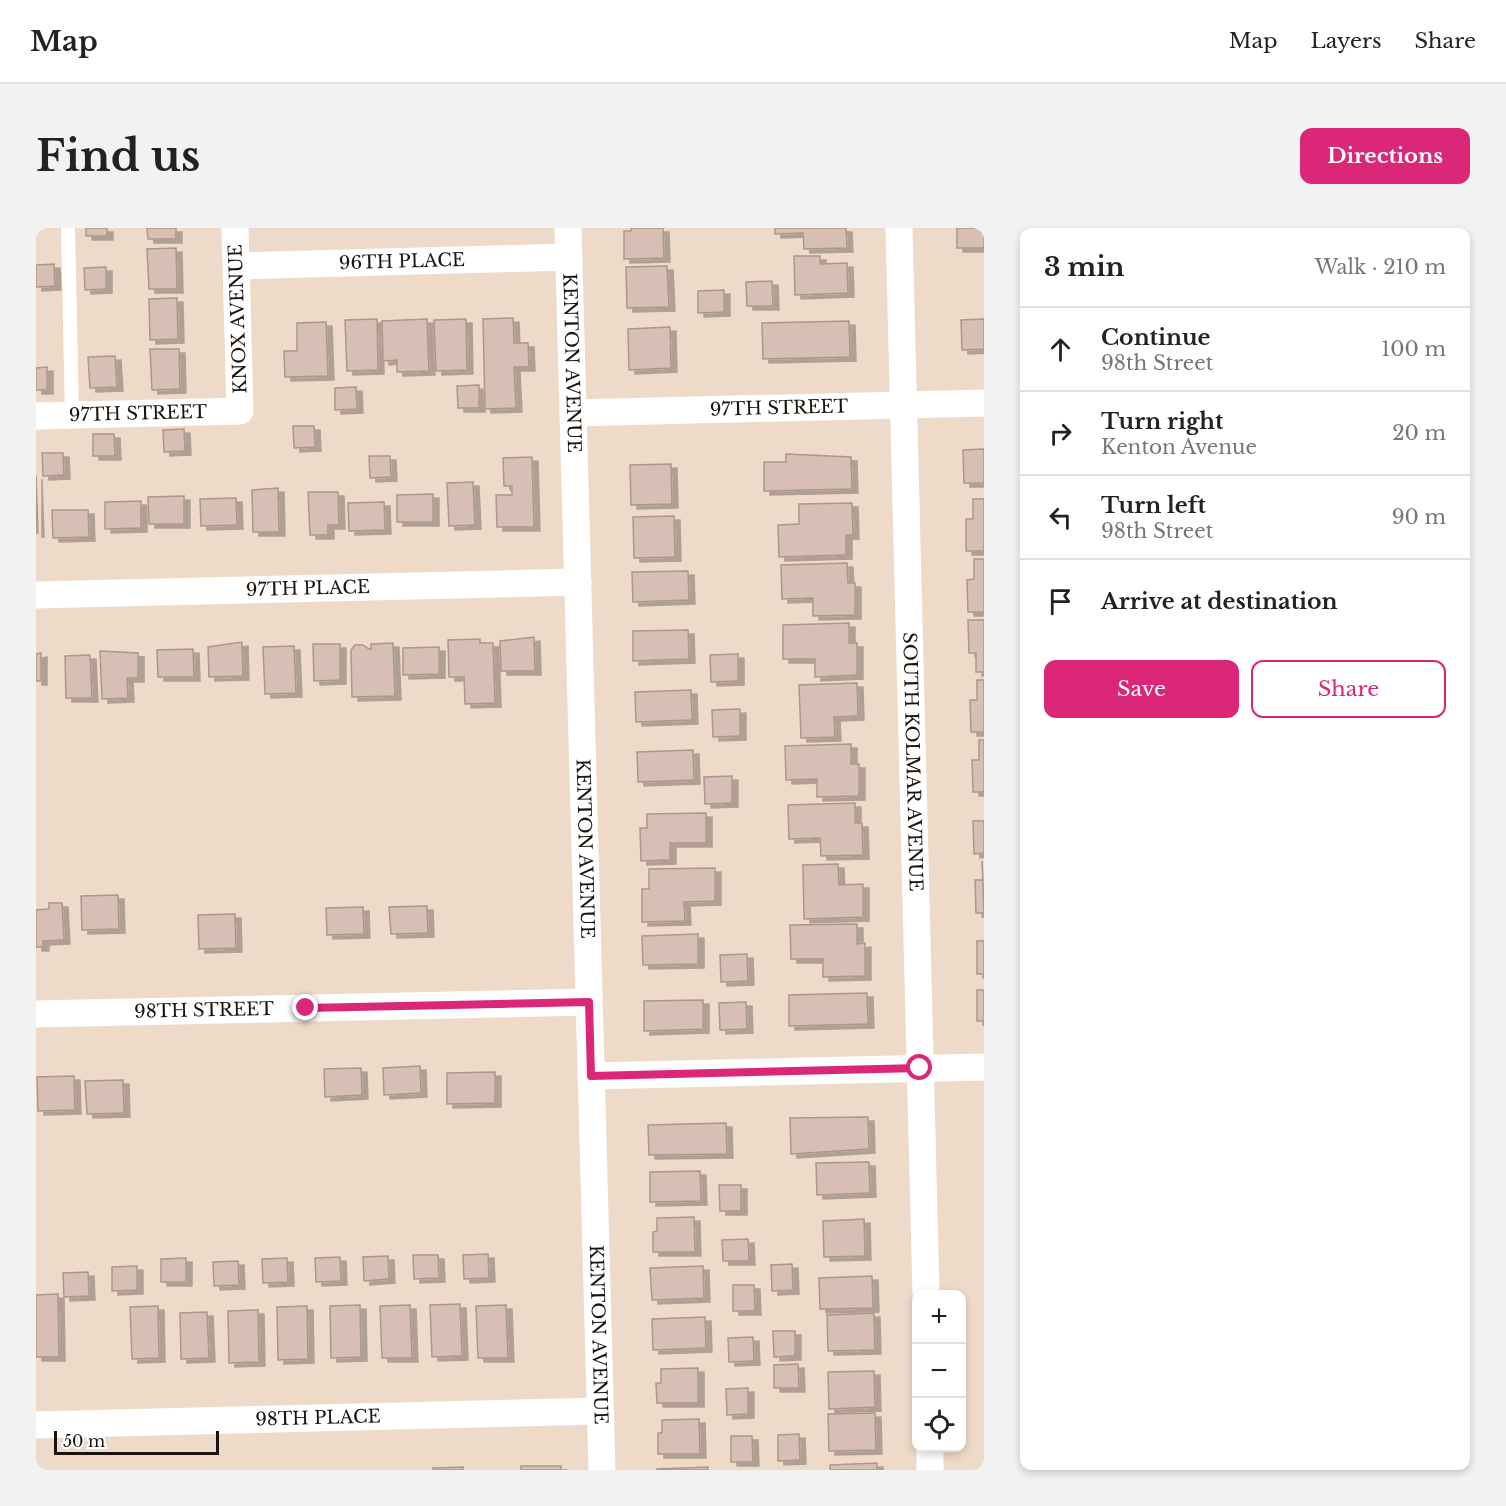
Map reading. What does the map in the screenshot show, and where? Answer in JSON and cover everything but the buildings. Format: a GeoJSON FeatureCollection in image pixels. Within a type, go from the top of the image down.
{"type":"FeatureCollection","features":[{"type":"Feature","properties":{"kind":"street","name":"KNOX AVENUE"},"geometry":{"type":"LineString","coordinates":[[235,228],[240,411]]}},
{"type":"Feature","properties":{"kind":"street","name":"KENTON AVENUE"},"geometry":{"type":"LineString","coordinates":[[568,228],[602,1470]]}},
{"type":"Feature","properties":{"kind":"street","name":"SOUTH KOLMAR AVENUE"},"geometry":{"type":"LineString","coordinates":[[899,228],[926,1290]]}},
{"type":"Feature","properties":{"kind":"street","name":"96TH PLACE"},"geometry":{"type":"LineString","coordinates":[[236,266],[569,256]]}},
{"type":"Feature","properties":{"kind":"street","name":"97TH STREET"},"geometry":{"type":"LineString","coordinates":[[573,413],[984,403]]}},
{"type":"Feature","properties":{"kind":"street","name":"97TH STREET"},"geometry":{"type":"LineString","coordinates":[[36,416],[240,411]]}},
{"type":"Feature","properties":{"kind":"street","name":"97TH PLACE"},"geometry":{"type":"LineString","coordinates":[[36,595],[578,582]]}},
{"type":"Feature","properties":{"kind":"street","name":"98TH STREET"},"geometry":{"type":"LineString","coordinates":[[36,1014],[589,1002]]}},
{"type":"Feature","properties":{"kind":"street"},"geometry":{"type":"LineString","coordinates":[[591,1076],[984,1067]]}},
{"type":"Feature","properties":{"kind":"street","name":"98TH PLACE"},"geometry":{"type":"LineString","coordinates":[[36,1425],[600,1411]]}},
{"type":"Feature","properties":{"kind":"street"},"geometry":{"type":"LineString","coordinates":[[930,1452],[930,1470]]}},
{"type":"Feature","properties":{"kind":"lane"},"geometry":{"type":"LineString","coordinates":[[68,228],[72,415]]}},
{"type":"Feature","properties":{"kind":"route"},"geometry":{"type":"LineString","coordinates":[[306,1008],[589,1002],[591,1076],[920,1068]]}}]}
